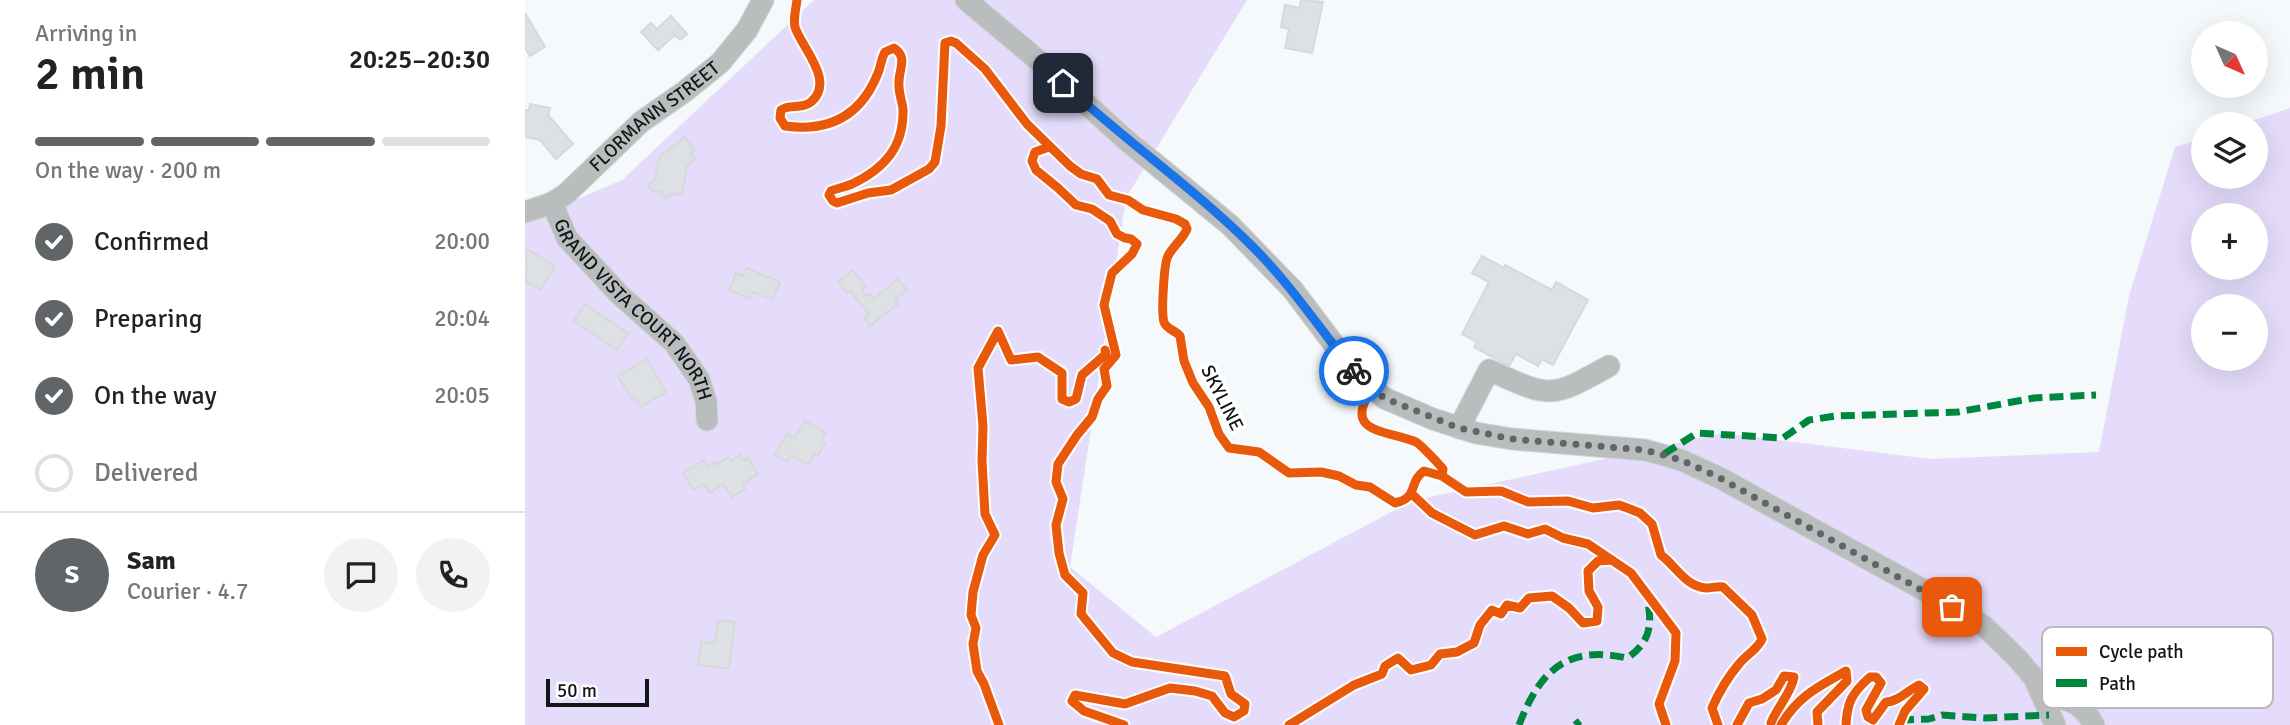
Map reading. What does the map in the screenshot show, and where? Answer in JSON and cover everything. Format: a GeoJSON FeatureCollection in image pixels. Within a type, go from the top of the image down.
{"type":"FeatureCollection","features":[{"type":"Feature","properties":{"kind":"street","name":"FLORMANN STREET"},"geometry":{"type":"LineString","coordinates":[[525,212],[552,203],[578,183],[641,122],[720,63],[747,30],[763,0]]}},
{"type":"Feature","properties":{"kind":"street"},"geometry":{"type":"LineString","coordinates":[[966,0],[1230,225],[1284,281],[1354,371],[1378,394],[1408,409],[1459,428],[1512,439],[1645,450],[1664,454],[1697,467],[1916,586],[1985,627],[2034,678],[2041,694]]}},
{"type":"Feature","properties":{"kind":"street","name":"GRAND VISTA COURT NORTH"},"geometry":{"type":"LineString","coordinates":[[552,203],[567,238],[620,295],[674,343],[699,379],[706,401],[707,420]]}},
{"type":"Feature","properties":{"kind":"street"},"geometry":{"type":"LineString","coordinates":[[1459,428],[1489,370],[1534,391],[1551,392],[1567,390],[1609,366]]}},
{"type":"Feature","properties":{"kind":"street"},"geometry":{"type":"LineString","coordinates":[[2047,708],[2055,725]]}},
{"type":"Feature","properties":{"kind":"street"},"geometry":{"type":"LineString","coordinates":[[2082,708],[2094,725]]}},
{"type":"Feature","properties":{"kind":"shaded area"},"geometry":{"type":"Polygon","coordinates":[[[814,0],[1247,0],[1126,198],[1070,567],[1156,637],[1412,501],[1723,433],[1930,459],[2099,452],[2129,296],[2175,147],[2191,142],[2191,189],[2268,189],[2268,115],[2290,108],[2290,725],[525,725],[525,221],[622,180],[814,0]]]}},
{"type":"Feature","properties":{"kind":"building"},"geometry":{"type":"Polygon","coordinates":[[[1301,0],[1323,2],[1312,53],[1285,48],[1289,29],[1281,27],[1285,5],[1300,8],[1301,0]]]}},
{"type":"Feature","properties":{"kind":"building"},"geometry":{"type":"Polygon","coordinates":[[[525,13],[545,47],[530,56],[525,48],[525,13]]]}},
{"type":"Feature","properties":{"kind":"building"},"geometry":{"type":"Polygon","coordinates":[[[671,16],[687,34],[680,40],[675,35],[658,50],[641,32],[651,23],[657,29],[671,16]]]}},
{"type":"Feature","properties":{"kind":"building"},"geometry":{"type":"Polygon","coordinates":[[[530,104],[550,108],[548,115],[573,144],[556,159],[540,140],[525,137],[525,110],[529,110],[530,104]]]}},
{"type":"Feature","properties":{"kind":"building"},"geometry":{"type":"Polygon","coordinates":[[[685,137],[695,150],[690,153],[695,159],[687,166],[682,195],[672,193],[666,199],[661,192],[653,191],[648,185],[655,180],[659,157],[685,137]]]}},
{"type":"Feature","properties":{"kind":"building"},"geometry":{"type":"Polygon","coordinates":[[[525,248],[555,266],[541,290],[525,281],[525,248]]]}},
{"type":"Feature","properties":{"kind":"building"},"geometry":{"type":"Polygon","coordinates":[[[1482,256],[1552,290],[1556,282],[1588,300],[1553,365],[1542,359],[1538,366],[1516,354],[1509,366],[1474,347],[1477,342],[1462,334],[1489,282],[1472,273],[1482,256]]]}},
{"type":"Feature","properties":{"kind":"building"},"geometry":{"type":"Polygon","coordinates":[[[746,268],[780,282],[772,300],[753,292],[750,299],[729,290],[736,273],[743,276],[746,268]]]}},
{"type":"Feature","properties":{"kind":"building"},"geometry":{"type":"Polygon","coordinates":[[[853,270],[866,287],[862,290],[866,296],[870,293],[874,299],[898,279],[907,290],[895,300],[898,304],[870,326],[864,318],[869,314],[850,291],[847,293],[838,282],[853,270]]]}},
{"type":"Feature","properties":{"kind":"building"},"geometry":{"type":"Polygon","coordinates":[[[585,304],[628,333],[617,350],[574,321],[585,304]]]}},
{"type":"Feature","properties":{"kind":"building"},"geometry":{"type":"Polygon","coordinates":[[[647,359],[666,392],[641,407],[635,397],[632,399],[618,376],[647,359]]]}},
{"type":"Feature","properties":{"kind":"building"},"geometry":{"type":"Polygon","coordinates":[[[805,421],[826,433],[821,442],[825,444],[818,455],[815,453],[808,465],[791,455],[787,462],[775,455],[787,434],[795,438],[805,421]]]}},
{"type":"Feature","properties":{"kind":"building"},"geometry":{"type":"Polygon","coordinates":[[[740,455],[744,461],[748,458],[758,474],[743,484],[745,489],[732,497],[723,484],[710,493],[704,484],[693,490],[683,473],[704,460],[708,466],[728,457],[731,461],[740,455]]]}},
{"type":"Feature","properties":{"kind":"building"},"geometry":{"type":"Polygon","coordinates":[[[718,620],[735,622],[729,669],[698,665],[701,642],[715,643],[718,620]]]}},
{"type":"Feature","properties":{"kind":"marked path"},"geometry":{"type":"LineString","coordinates":[[1664,454],[1697,433],[1783,438],[1809,420],[1836,416],[1958,412],[2034,398],[2096,395]]}},
{"type":"Feature","properties":{"kind":"marked path"},"geometry":{"type":"LineString","coordinates":[[1519,725],[1536,690],[1558,666],[1588,655],[1627,658],[1635,652],[1648,632],[1650,617],[1647,598]]}},
{"type":"Feature","properties":{"kind":"marked path"},"geometry":{"type":"LineString","coordinates":[[1900,720],[1929,719],[1942,715],[1985,718],[2049,715]]}},
{"type":"Feature","properties":{"kind":"marked path"},"geometry":{"type":"LineString","coordinates":[[1575,725],[1580,721]]}},
{"type":"Feature","properties":{"kind":"cycle path","name":"SKYLINE"},"geometry":{"type":"LineString","coordinates":[[797,0],[795,27],[815,64],[820,84],[818,94],[811,102],[781,110],[780,118],[785,126],[816,126],[842,118],[853,110],[871,88],[885,52],[894,48],[902,59],[899,86],[903,109],[896,145],[874,171],[852,184],[831,191],[829,195],[833,201],[837,203],[868,193],[891,190],[929,169],[935,162],[941,126],[945,43],[956,43],[985,69],[1027,124],[1070,166],[1081,174],[1097,179],[1109,195],[1128,200],[1143,210],[1185,224],[1187,229],[1167,260],[1163,317],[1167,326],[1180,336],[1184,361],[1193,383],[1209,407],[1219,434],[1229,448],[1259,452],[1289,473],[1321,472],[1339,476],[1356,485],[1370,487],[1395,503],[1411,494],[1416,480],[1424,471],[1442,476],[1466,492],[1501,491],[1528,502],[1568,501],[1593,508],[1619,505],[1640,513],[1652,524],[1661,555],[1693,584],[1706,588],[1723,587],[1752,615],[1762,639],[1727,679],[1718,696],[1712,708],[1718,725]]}},
{"type":"Feature","properties":{"kind":"cycle path"},"geometry":{"type":"LineString","coordinates":[[1049,147],[1035,152],[1032,161],[1036,170],[1076,205],[1092,209],[1110,221],[1117,234],[1137,244],[1132,254],[1112,273],[1104,305],[1116,355],[1104,369],[1107,386],[1098,399],[1092,417],[1058,464],[1056,482],[1063,499],[1056,525],[1065,575],[1083,593],[1081,614],[1113,653],[1132,662],[1225,676],[1231,694],[1245,704],[1244,711],[1234,717],[1225,713],[1212,696],[1195,691],[1170,688],[1125,704],[1075,695],[1072,701],[1084,711],[1124,725]]}},
{"type":"Feature","properties":{"kind":"cycle path"},"geometry":{"type":"LineString","coordinates":[[999,725],[977,671],[973,644],[976,628],[971,615],[973,592],[983,555],[995,535],[985,514],[983,426],[978,368],[998,331],[1011,360],[1038,357],[1062,373],[1062,399],[1069,402],[1076,399],[1082,375],[1106,354],[1105,350]]}},
{"type":"Feature","properties":{"kind":"cycle path"},"geometry":{"type":"LineString","coordinates":[[1372,389],[1364,404],[1362,415],[1365,422],[1382,432],[1416,442],[1443,469],[1442,476]]}},
{"type":"Feature","properties":{"kind":"cycle path"},"geometry":{"type":"LineString","coordinates":[[1412,494],[1432,513],[1475,535],[1504,526],[1528,534],[1545,529],[1563,538],[1588,544],[1631,573],[1676,633],[1675,661],[1659,704],[1666,725]]}},
{"type":"Feature","properties":{"kind":"cycle path"},"geometry":{"type":"LineString","coordinates":[[1289,725],[1354,685],[1382,674],[1385,666],[1398,658],[1411,670],[1431,665],[1440,654],[1457,652],[1474,643],[1480,625],[1492,610],[1501,614],[1507,605],[1520,608],[1529,598],[1552,596],[1569,608],[1583,623],[1597,621],[1598,607],[1589,591],[1588,571],[1598,561],[1612,560]]}},
{"type":"Feature","properties":{"kind":"cycle path"},"geometry":{"type":"LineString","coordinates":[[1781,725],[1802,699],[1846,671],[1847,681],[1817,712],[1818,725]]}},
{"type":"Feature","properties":{"kind":"cycle path"},"geometry":{"type":"LineString","coordinates":[[1737,725],[1749,703],[1776,690],[1784,676],[1794,677],[1771,723]]}},
{"type":"Feature","properties":{"kind":"cycle path"},"geometry":{"type":"LineString","coordinates":[[1846,725],[1852,698],[1870,677],[1876,677],[1881,683],[1866,710],[1868,717],[1873,720],[1886,702],[1899,698],[1919,685],[1924,689],[1905,711],[1899,725]]}},
{"type":"Feature","properties":{"kind":"way so far"},"geometry":{"type":"LineString","coordinates":[[1354,371],[1384,398],[1433,419],[1476,433],[1512,439],[1645,450],[1681,460],[1720,478],[1952,607]]}},
{"type":"Feature","properties":{"kind":"route"},"geometry":{"type":"LineString","coordinates":[[1063,83],[1254,248],[1293,290],[1354,371]]}}]}
